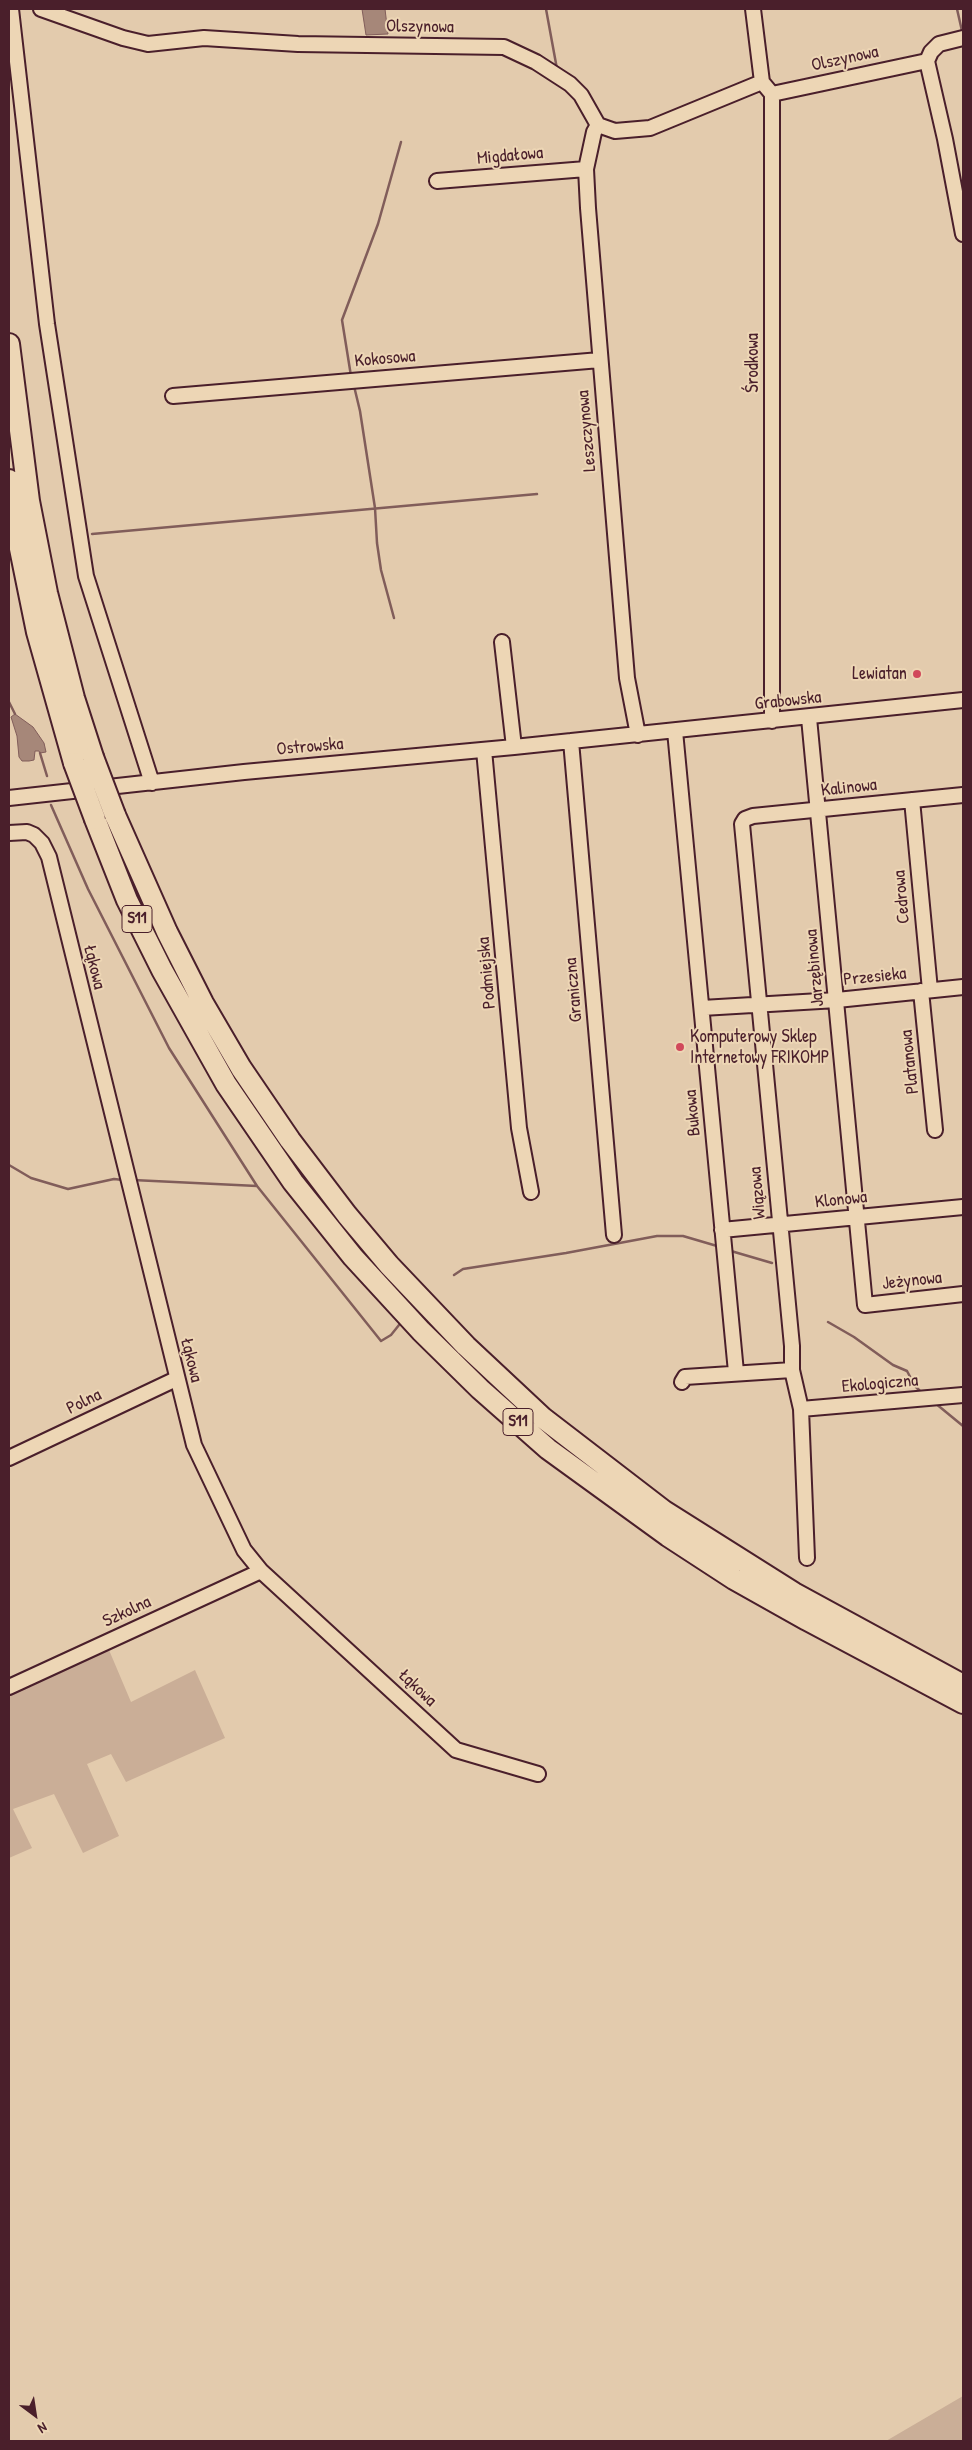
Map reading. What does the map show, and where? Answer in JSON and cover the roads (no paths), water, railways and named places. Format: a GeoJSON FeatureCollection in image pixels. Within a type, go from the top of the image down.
{"type":"FeatureCollection","features":[{"type":"Feature","properties":{"kind":"highway","name":"S11"},"geometry":{"type":"LineString","coordinates":[[9,344],[24,462],[39,554],[58,640],[93,757],[115,815],[167,932],[203,1003],[242,1068],[290,1140],[346,1215],[446,1326],[543,1418],[664,1511],[794,1593],[963,1685]]}},
{"type":"Feature","properties":{"kind":"highway","name":"S11"},"geometry":{"type":"LineString","coordinates":[[9,480],[37,632],[74,763],[128,900],[162,970],[226,1084],[299,1190],[353,1257],[421,1331],[480,1389],[548,1449],[668,1536],[734,1579],[963,1703]]}},
{"type":"Feature","properties":{"kind":"street"},"geometry":{"type":"LineString","coordinates":[[11,9],[47,324],[86,576],[152,783]]}},
{"type":"Feature","properties":{"kind":"street","name":"Olszynowa"},"geometry":{"type":"LineString","coordinates":[[41,9],[123,38],[148,44],[204,38],[298,44],[504,47],[536,62],[576,89],[586,102],[598,125]]}},
{"type":"Feature","properties":{"kind":"street"},"geometry":{"type":"LineString","coordinates":[[753,9],[762,82],[772,94]]}},
{"type":"Feature","properties":{"kind":"street"},"geometry":{"type":"LineString","coordinates":[[963,38],[939,44],[926,61],[945,138],[963,234]]}},
{"type":"Feature","properties":{"kind":"street","name":"Olszynowa"},"geometry":{"type":"LineString","coordinates":[[772,94],[926,61]]}},
{"type":"Feature","properties":{"kind":"street"},"geometry":{"type":"LineString","coordinates":[[598,125],[607,129],[624,131],[650,128],[762,82]]}},
{"type":"Feature","properties":{"kind":"street","name":"Środkowa"},"geometry":{"type":"LineString","coordinates":[[772,94],[772,721]]}},
{"type":"Feature","properties":{"kind":"street","name":"Leszczynowa"},"geometry":{"type":"LineString","coordinates":[[598,125],[594,132],[586,168],[588,208],[627,678],[638,735]]}},
{"type":"Feature","properties":{"kind":"street","name":"Migdałowa"},"geometry":{"type":"LineString","coordinates":[[437,181],[586,168]]}},
{"type":"Feature","properties":{"kind":"street","name":"Kokosowa"},"geometry":{"type":"LineString","coordinates":[[173,396],[600,360]]}},
{"type":"Feature","properties":{"kind":"street"},"geometry":{"type":"LineString","coordinates":[[502,642],[514,747]]}},
{"type":"Feature","properties":{"kind":"street","name":"Grabowska"},"geometry":{"type":"LineString","coordinates":[[616,737],[809,718],[963,700]]}},
{"type":"Feature","properties":{"kind":"street","name":"Jarzębinowa"},"geometry":{"type":"LineString","coordinates":[[809,718],[865,1305]]}},
{"type":"Feature","properties":{"kind":"street","name":"Bukowa"},"geometry":{"type":"LineString","coordinates":[[675,731],[736,1372]]}},
{"type":"Feature","properties":{"kind":"street","name":"Ostrowska"},"geometry":{"type":"LineString","coordinates":[[9,798],[244,772],[616,737]]}},
{"type":"Feature","properties":{"kind":"street","name":"Graniczna"},"geometry":{"type":"LineString","coordinates":[[571,742],[614,1235]]}},
{"type":"Feature","properties":{"kind":"street","name":"Podmiejska"},"geometry":{"type":"LineString","coordinates":[[484,750],[519,1128],[531,1192]]}},
{"type":"Feature","properties":{"kind":"street","name":"Kalinowa"},"geometry":{"type":"LineString","coordinates":[[742,824],[745,819],[753,816],[963,795]]}},
{"type":"Feature","properties":{"kind":"street","name":"Cedrowa"},"geometry":{"type":"LineString","coordinates":[[912,800],[926,991]]}},
{"type":"Feature","properties":{"kind":"street","name":"Wiązowa"},"geometry":{"type":"LineString","coordinates":[[742,824],[792,1370],[800,1410],[807,1558]]}},
{"type":"Feature","properties":{"kind":"street","name":"Łąkowa"},"geometry":{"type":"LineString","coordinates":[[9,833],[27,832],[34,835],[42,843],[49,857],[176,1379],[194,1445],[244,1550],[261,1571],[456,1750],[538,1774]]}},
{"type":"Feature","properties":{"kind":"street","name":"Przesieka"},"geometry":{"type":"LineString","coordinates":[[702,1008],[759,1003],[837,1000],[963,987]]}},
{"type":"Feature","properties":{"kind":"street","name":"Platanowa"},"geometry":{"type":"LineString","coordinates":[[926,991],[936,1130]]}},
{"type":"Feature","properties":{"kind":"street","name":"Klonowa"},"geometry":{"type":"LineString","coordinates":[[722,1230],[963,1207]]}},
{"type":"Feature","properties":{"kind":"street","name":"Jeżynowa"},"geometry":{"type":"LineString","coordinates":[[865,1305],[963,1294]]}},
{"type":"Feature","properties":{"kind":"street"},"geometry":{"type":"LineString","coordinates":[[682,1382],[685,1377],[736,1372],[792,1370]]}},
{"type":"Feature","properties":{"kind":"street","name":"Polna"},"geometry":{"type":"LineString","coordinates":[[9,1458],[176,1379]]}},
{"type":"Feature","properties":{"kind":"street","name":"Ekologiczna"},"geometry":{"type":"LineString","coordinates":[[800,1410],[963,1395]]}},
{"type":"Feature","properties":{"kind":"street","name":"Szkolna"},"geometry":{"type":"LineString","coordinates":[[9,1687],[261,1571]]}},
{"type":"Feature","properties":{"kind":"waterway"},"geometry":{"type":"LineString","coordinates":[[546,9],[557,69]]}},
{"type":"Feature","properties":{"kind":"waterway"},"geometry":{"type":"LineString","coordinates":[[947,36],[962,31],[957,9]]}},
{"type":"Feature","properties":{"kind":"waterway"},"geometry":{"type":"LineString","coordinates":[[351,376],[342,320],[378,224],[401,142]]}},
{"type":"Feature","properties":{"kind":"waterway"},"geometry":{"type":"LineString","coordinates":[[354,386],[360,411],[375,508],[381,570],[394,618]]}},
{"type":"Feature","properties":{"kind":"waterway"},"geometry":{"type":"LineString","coordinates":[[92,534],[537,494]]}},
{"type":"Feature","properties":{"kind":"waterway"},"geometry":{"type":"LineString","coordinates":[[9,702],[15,714]]}},
{"type":"Feature","properties":{"kind":"waterway"},"geometry":{"type":"LineString","coordinates":[[40,753],[47,776]]}},
{"type":"Feature","properties":{"kind":"waterway"},"geometry":{"type":"LineString","coordinates":[[51,805],[88,889],[169,1048],[257,1186],[381,1341],[391,1335],[399,1325]]}},
{"type":"Feature","properties":{"kind":"waterway"},"geometry":{"type":"LineString","coordinates":[[9,1165],[31,1178],[68,1189],[114,1179],[123,1180]]}},
{"type":"Feature","properties":{"kind":"waterway"},"geometry":{"type":"LineString","coordinates":[[133,1180],[257,1186]]}},
{"type":"Feature","properties":{"kind":"waterway"},"geometry":{"type":"LineString","coordinates":[[454,1275],[463,1269],[657,1236],[683,1236],[717,1246]]}},
{"type":"Feature","properties":{"kind":"waterway"},"geometry":{"type":"LineString","coordinates":[[731,1251],[772,1263]]}},
{"type":"Feature","properties":{"kind":"waterway"},"geometry":{"type":"LineString","coordinates":[[828,1322],[854,1337],[893,1365],[907,1371],[915,1386],[923,1394]]}},
{"type":"Feature","properties":{"kind":"waterway"},"geometry":{"type":"LineString","coordinates":[[935,1403],[963,1426]]}},
{"type":"Feature","properties":{"kind":"place","name":"Lewiatan"},"geometry":{"type":"Point","coordinates":[917,674]}},
{"type":"Feature","properties":{"kind":"place","name":"Komputerowy Sklep Internetowy FRIKOMP"},"geometry":{"type":"Point","coordinates":[680,1047]}}]}
